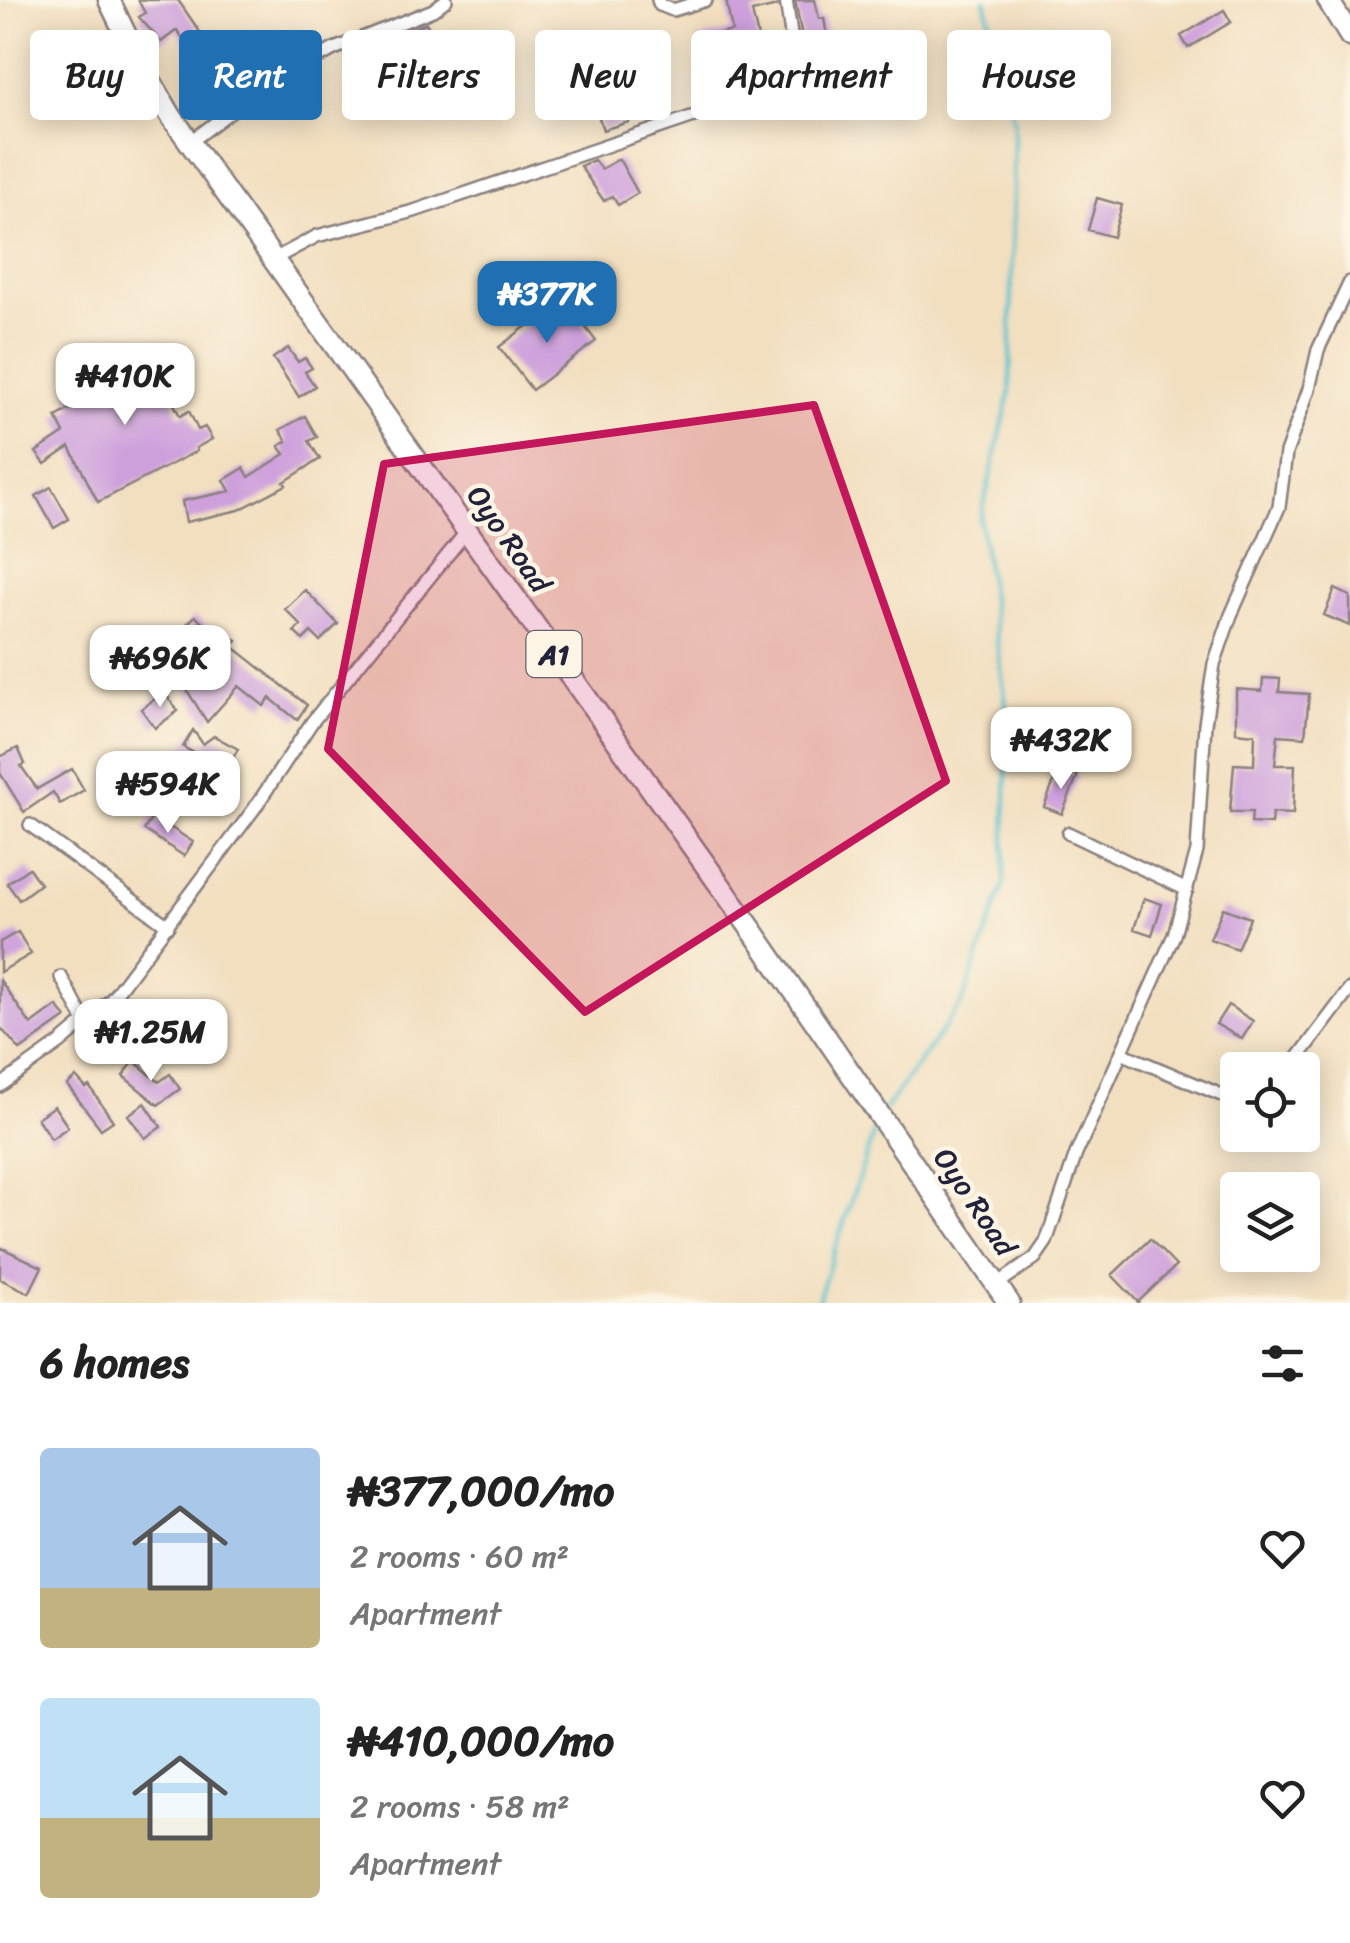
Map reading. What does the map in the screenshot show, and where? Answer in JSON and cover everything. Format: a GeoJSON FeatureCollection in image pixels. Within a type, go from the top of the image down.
{"type":"FeatureCollection","features":[{"type":"Feature","properties":{"kind":"highway","name":"Oyo Road"},"geometry":{"type":"LineString","coordinates":[[109,0],[151,84],[189,142],[752,930],[1008,1303]]}},
{"type":"Feature","properties":{"kind":"highway"},"geometry":{"type":"LineString","coordinates":[[1328,0],[1350,36]]}},
{"type":"Feature","properties":{"kind":"street"},"geometry":{"type":"LineString","coordinates":[[189,142],[256,92],[334,49],[433,10],[446,0]]}},
{"type":"Feature","properties":{"kind":"street"},"geometry":{"type":"LineString","coordinates":[[658,0],[673,10],[706,0]]}},
{"type":"Feature","properties":{"kind":"street"},"geometry":{"type":"LineString","coordinates":[[274,259],[318,236],[414,211],[703,114],[787,52],[792,41],[786,0]]}},
{"type":"Feature","properties":{"kind":"street"},"geometry":{"type":"LineString","coordinates":[[996,1285],[1035,1258],[1046,1242],[1076,1154],[1174,935],[1197,852],[1204,724],[1214,664],[1231,615],[1279,507],[1286,453],[1309,390],[1318,350],[1350,282]]}},
{"type":"Feature","properties":{"kind":"street"},"geometry":{"type":"LineString","coordinates":[[0,1086],[111,1000],[254,810],[312,722],[467,531]]}},
{"type":"Feature","properties":{"kind":"street"},"geometry":{"type":"LineString","coordinates":[[30,825],[168,926]]}},
{"type":"Feature","properties":{"kind":"street"},"geometry":{"type":"LineString","coordinates":[[1068,833],[1187,890]]}},
{"type":"Feature","properties":{"kind":"street"},"geometry":{"type":"LineString","coordinates":[[61,977],[86,1023]]}},
{"type":"Feature","properties":{"kind":"street"},"geometry":{"type":"LineString","coordinates":[[1303,1052],[1350,990]]}},
{"type":"Feature","properties":{"kind":"street"},"geometry":{"type":"LineString","coordinates":[[1121,1053],[1220,1094]]}},
{"type":"Feature","properties":{"kind":"highlighted area"},"geometry":{"type":"Polygon","coordinates":[[[814,405],[946,781],[585,1012],[328,749],[384,464],[814,405]]]}},
{"type":"Feature","properties":{"kind":"building"},"geometry":{"type":"Polygon","coordinates":[[[138,0],[178,0],[199,30],[177,30],[161,42],[159,30],[150,30],[139,17],[145,13],[138,0]]]}},
{"type":"Feature","properties":{"kind":"building"},"geometry":{"type":"Polygon","coordinates":[[[726,0],[777,0],[777,6],[752,12],[756,30],[732,30],[726,0]]]}},
{"type":"Feature","properties":{"kind":"building"},"geometry":{"type":"Polygon","coordinates":[[[795,0],[815,0],[826,30],[801,30],[795,0]]]}},
{"type":"Feature","properties":{"kind":"building"},"geometry":{"type":"Polygon","coordinates":[[[1224,10],[1231,22],[1188,48],[1181,36],[1224,10]]]}},
{"type":"Feature","properties":{"kind":"building"},"geometry":{"type":"Polygon","coordinates":[[[426,23],[430,30],[409,30],[426,23]]]}},
{"type":"Feature","properties":{"kind":"building"},"geometry":{"type":"Polygon","coordinates":[[[600,120],[628,120],[629,122],[603,130],[600,120]]]}},
{"type":"Feature","properties":{"kind":"building"},"geometry":{"type":"Polygon","coordinates":[[[619,159],[638,193],[618,205],[612,196],[604,201],[580,166],[594,160],[601,169],[619,159]]]}},
{"type":"Feature","properties":{"kind":"building"},"geometry":{"type":"Polygon","coordinates":[[[1097,198],[1122,205],[1113,237],[1088,230],[1097,198]]]}},
{"type":"Feature","properties":{"kind":"building"},"geometry":{"type":"Polygon","coordinates":[[[557,303],[572,323],[578,318],[596,341],[532,390],[499,347],[557,303]]]}},
{"type":"Feature","properties":{"kind":"building"},"geometry":{"type":"Polygon","coordinates":[[[288,348],[298,362],[305,358],[312,368],[305,372],[315,386],[299,397],[273,358],[288,348]]]}},
{"type":"Feature","properties":{"kind":"building"},"geometry":{"type":"Polygon","coordinates":[[[148,352],[180,416],[189,411],[198,430],[205,427],[212,439],[197,451],[98,502],[70,447],[45,464],[36,452],[64,433],[56,417],[74,407],[67,393],[148,352]]]}},
{"type":"Feature","properties":{"kind":"building"},"geometry":{"type":"Polygon","coordinates":[[[305,416],[317,437],[309,441],[320,459],[284,482],[286,485],[239,510],[186,522],[182,501],[230,491],[224,480],[244,468],[249,477],[285,454],[279,446],[287,441],[280,430],[305,416]]]}},
{"type":"Feature","properties":{"kind":"building"},"geometry":{"type":"Polygon","coordinates":[[[51,487],[69,519],[54,528],[36,496],[51,487]]]}},
{"type":"Feature","properties":{"kind":"building"},"geometry":{"type":"Polygon","coordinates":[[[1335,589],[1350,596],[1350,626],[1324,615],[1335,589]]]}},
{"type":"Feature","properties":{"kind":"building"},"geometry":{"type":"Polygon","coordinates":[[[305,590],[338,624],[320,641],[311,632],[303,640],[294,632],[301,625],[285,609],[305,590]]]}},
{"type":"Feature","properties":{"kind":"building"},"geometry":{"type":"Polygon","coordinates":[[[195,616],[216,634],[221,628],[237,641],[232,646],[307,705],[297,720],[270,698],[264,706],[239,686],[207,722],[176,673],[205,655],[201,652],[208,643],[187,624],[195,616]]]}},
{"type":"Feature","properties":{"kind":"building"},"geometry":{"type":"Polygon","coordinates":[[[1263,678],[1280,679],[1279,692],[1309,694],[1305,737],[1278,735],[1275,765],[1295,765],[1293,814],[1272,813],[1271,824],[1251,823],[1252,812],[1230,812],[1234,764],[1254,765],[1255,734],[1236,732],[1236,689],[1262,691],[1263,678]]]}},
{"type":"Feature","properties":{"kind":"building"},"geometry":{"type":"Polygon","coordinates":[[[164,692],[178,711],[155,728],[141,709],[164,692]]]}},
{"type":"Feature","properties":{"kind":"building"},"geometry":{"type":"Polygon","coordinates":[[[193,730],[203,744],[214,736],[238,749],[226,770],[183,747],[193,730]]]}},
{"type":"Feature","properties":{"kind":"building"},"geometry":{"type":"Polygon","coordinates":[[[18,748],[25,764],[21,766],[37,789],[72,769],[84,790],[60,804],[53,792],[24,812],[0,773],[0,757],[18,748]]]}},
{"type":"Feature","properties":{"kind":"building"},"geometry":{"type":"Polygon","coordinates":[[[1058,771],[1078,775],[1062,814],[1044,807],[1058,771]]]}},
{"type":"Feature","properties":{"kind":"building"},"geometry":{"type":"Polygon","coordinates":[[[153,816],[193,842],[184,856],[144,830],[153,816]]]}},
{"type":"Feature","properties":{"kind":"building"},"geometry":{"type":"Polygon","coordinates":[[[29,868],[40,884],[19,900],[7,883],[29,868]]]}},
{"type":"Feature","properties":{"kind":"building"},"geometry":{"type":"Polygon","coordinates":[[[1144,898],[1162,904],[1152,935],[1134,929],[1144,898]]]}},
{"type":"Feature","properties":{"kind":"building"},"geometry":{"type":"Polygon","coordinates":[[[1223,908],[1250,918],[1237,949],[1210,939],[1223,908]]]}},
{"type":"Feature","properties":{"kind":"building"},"geometry":{"type":"Polygon","coordinates":[[[18,932],[31,954],[0,972],[0,942],[18,932]]]}},
{"type":"Feature","properties":{"kind":"building"},"geometry":{"type":"Polygon","coordinates":[[[0,980],[31,1025],[57,1006],[66,1018],[20,1050],[0,1027],[0,980]]]}},
{"type":"Feature","properties":{"kind":"building"},"geometry":{"type":"Polygon","coordinates":[[[1228,1005],[1253,1021],[1242,1039],[1216,1024],[1228,1005]]]}},
{"type":"Feature","properties":{"kind":"building"},"geometry":{"type":"Polygon","coordinates":[[[127,1026],[151,1046],[138,1061],[114,1041],[127,1026]]]}},
{"type":"Feature","properties":{"kind":"building"},"geometry":{"type":"Polygon","coordinates":[[[134,1061],[159,1082],[170,1074],[180,1089],[158,1105],[123,1076],[134,1061]]]}},
{"type":"Feature","properties":{"kind":"building"},"geometry":{"type":"Polygon","coordinates":[[[76,1077],[86,1088],[89,1086],[113,1121],[101,1129],[67,1085],[76,1077]]]}},
{"type":"Feature","properties":{"kind":"building"},"geometry":{"type":"Polygon","coordinates":[[[145,1103],[161,1127],[145,1138],[128,1115],[145,1103]]]}},
{"type":"Feature","properties":{"kind":"building"},"geometry":{"type":"Polygon","coordinates":[[[54,1106],[68,1127],[51,1139],[37,1118],[54,1106]]]}},
{"type":"Feature","properties":{"kind":"building"},"geometry":{"type":"Polygon","coordinates":[[[1150,1239],[1176,1266],[1138,1302],[1112,1275],[1150,1239]]]}},
{"type":"Feature","properties":{"kind":"building"},"geometry":{"type":"Polygon","coordinates":[[[0,1247],[42,1267],[29,1293],[0,1279],[0,1247]]]}},
{"type":"Feature","properties":{"kind":"waterway"},"geometry":{"type":"LineString","coordinates":[[885,1109],[962,1003],[1004,884],[1008,719],[980,521],[1010,393],[1014,124],[985,0]]}},
{"type":"Feature","properties":{"kind":"waterway"},"geometry":{"type":"LineString","coordinates":[[817,1303],[876,1126]]}}]}
